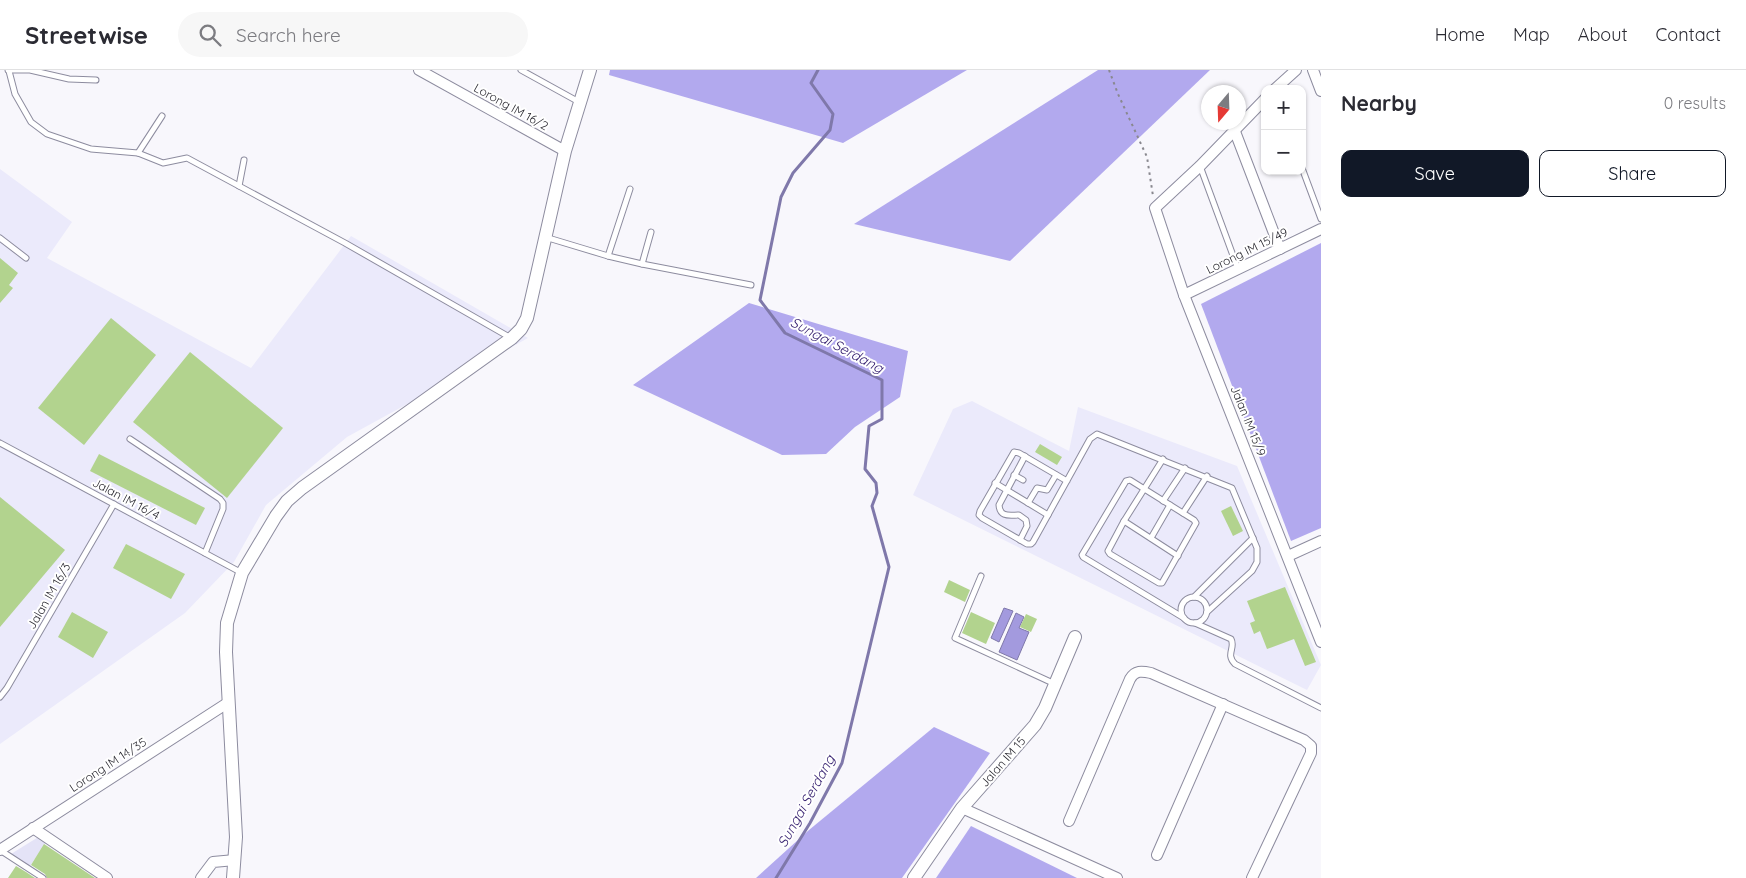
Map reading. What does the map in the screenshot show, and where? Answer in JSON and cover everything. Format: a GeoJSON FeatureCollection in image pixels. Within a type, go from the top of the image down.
{"type":"FeatureCollection","features":[{"type":"Feature","properties":{"kind":"street","name":"Lorong IM 16/2"},"geometry":{"type":"LineString","coordinates":[[419,70],[565,151]]}},
{"type":"Feature","properties":{"kind":"street"},"geometry":{"type":"LineString","coordinates":[[233,878],[236,837],[226,652],[227,623],[242,573],[287,501],[302,488],[512,338],[521,329],[527,318],[565,151],[590,70]]}},
{"type":"Feature","properties":{"kind":"street"},"geometry":{"type":"LineString","coordinates":[[1280,85],[1296,70]]}},
{"type":"Feature","properties":{"kind":"street"},"geometry":{"type":"LineString","coordinates":[[1313,70],[1321,92]]}},
{"type":"Feature","properties":{"kind":"street"},"geometry":{"type":"LineString","coordinates":[[1246,117],[1261,103]]}},
{"type":"Feature","properties":{"kind":"street"},"geometry":{"type":"LineString","coordinates":[[1155,208],[1200,166],[1233,130]]}},
{"type":"Feature","properties":{"kind":"street"},"geometry":{"type":"LineString","coordinates":[[1234,130],[1280,249]]}},
{"type":"Feature","properties":{"kind":"street","name":"Jalan IM 15/9"},"geometry":{"type":"LineString","coordinates":[[1155,208],[1184,295],[1321,642]]}},
{"type":"Feature","properties":{"kind":"street","name":"Lorong IM 15/49"},"geometry":{"type":"LineString","coordinates":[[1184,295],[1321,229]]}},
{"type":"Feature","properties":{"kind":"street"},"geometry":{"type":"LineString","coordinates":[[1288,556],[1321,541]]}},
{"type":"Feature","properties":{"kind":"street","name":"Jalan IM 15"},"geometry":{"type":"LineString","coordinates":[[914,878],[962,808],[1035,725],[1056,685],[1076,637]]}},
{"type":"Feature","properties":{"kind":"street"},"geometry":{"type":"LineString","coordinates":[[1069,821],[1133,674],[1138,671],[1152,673],[1304,740],[1311,746],[1311,753],[1252,878]]}},
{"type":"Feature","properties":{"kind":"street","name":"Lorong IM 14/35"},"geometry":{"type":"LineString","coordinates":[[0,850],[229,702]]}},
{"type":"Feature","properties":{"kind":"street"},"geometry":{"type":"LineString","coordinates":[[1157,855],[1223,704]]}},
{"type":"Feature","properties":{"kind":"street"},"geometry":{"type":"LineString","coordinates":[[962,808],[1118,878]]}},
{"type":"Feature","properties":{"kind":"street"},"geometry":{"type":"LineString","coordinates":[[32,828],[107,878]]}},
{"type":"Feature","properties":{"kind":"street"},"geometry":{"type":"LineString","coordinates":[[201,878],[213,862],[234,860]]}},
{"type":"Feature","properties":{"kind":"lane"},"geometry":{"type":"LineString","coordinates":[[96,80],[69,79],[30,70],[8,71],[16,94],[31,122],[47,134],[91,149],[138,153],[163,163],[187,158],[328,234],[512,338]]}},
{"type":"Feature","properties":{"kind":"lane"},"geometry":{"type":"LineString","coordinates":[[521,70],[580,102]]}},
{"type":"Feature","properties":{"kind":"lane"},"geometry":{"type":"LineString","coordinates":[[138,153],[162,116]]}},
{"type":"Feature","properties":{"kind":"lane"},"geometry":{"type":"LineString","coordinates":[[239,186],[244,160]]}},
{"type":"Feature","properties":{"kind":"lane"},"geometry":{"type":"LineString","coordinates":[[1200,166],[1238,270]]}},
{"type":"Feature","properties":{"kind":"lane"},"geometry":{"type":"LineString","coordinates":[[1305,175],[1321,219]]}},
{"type":"Feature","properties":{"kind":"lane"},"geometry":{"type":"LineString","coordinates":[[608,256],[630,188]]}},
{"type":"Feature","properties":{"kind":"lane"},"geometry":{"type":"LineString","coordinates":[[642,264],[651,232]]}},
{"type":"Feature","properties":{"kind":"lane"},"geometry":{"type":"LineString","coordinates":[[545,237],[642,264],[751,285]]}},
{"type":"Feature","properties":{"kind":"lane"},"geometry":{"type":"LineString","coordinates":[[0,238],[26,258]]}},
{"type":"Feature","properties":{"kind":"lane"},"geometry":{"type":"LineString","coordinates":[[1067,481],[1025,456],[1017,452],[1012,453],[979,515],[1020,540],[1029,544],[1033,542],[1067,481],[1090,439],[1097,434],[1207,476],[1232,488],[1258,551],[1257,562],[1252,572],[1207,612],[1205,618],[1195,623]]}},
{"type":"Feature","properties":{"kind":"lane"},"geometry":{"type":"LineString","coordinates":[[130,439],[220,499],[223,503],[223,509],[205,553]]}},
{"type":"Feature","properties":{"kind":"lane","name":"Jalan IM 16/4"},"geometry":{"type":"LineString","coordinates":[[0,442],[242,573]]}},
{"type":"Feature","properties":{"kind":"lane"},"geometry":{"type":"LineString","coordinates":[[1020,540],[1028,526],[1026,520],[1019,515],[1004,515],[999,508],[999,502],[1025,456]]}},
{"type":"Feature","properties":{"kind":"lane"},"geometry":{"type":"LineString","coordinates":[[1163,459],[1143,488],[1108,550],[1110,554],[1161,584],[1196,526],[1194,520],[1163,501],[1143,488],[1130,480],[1126,481],[1082,553],[1082,556],[1191,622],[1231,639],[1233,644],[1230,656],[1235,664],[1321,708]]}},
{"type":"Feature","properties":{"kind":"lane"},"geometry":{"type":"LineString","coordinates":[[1163,501],[1184,468]]}},
{"type":"Feature","properties":{"kind":"lane"},"geometry":{"type":"LineString","coordinates":[[1014,475],[1023,480]]}},
{"type":"Feature","properties":{"kind":"lane"},"geometry":{"type":"LineString","coordinates":[[1028,503],[1037,488],[1047,490],[1056,475]]}},
{"type":"Feature","properties":{"kind":"lane"},"geometry":{"type":"LineString","coordinates":[[1183,513],[1207,476]]}},
{"type":"Feature","properties":{"kind":"lane"},"geometry":{"type":"LineString","coordinates":[[995,483],[1048,515]]}},
{"type":"Feature","properties":{"kind":"lane","name":"Jalan IM 16/3"},"geometry":{"type":"LineString","coordinates":[[0,697],[8,688],[114,504]]}},
{"type":"Feature","properties":{"kind":"lane"},"geometry":{"type":"LineString","coordinates":[[1151,538],[1170,505]]}},
{"type":"Feature","properties":{"kind":"lane"},"geometry":{"type":"LineString","coordinates":[[1124,521],[1178,556]]}},
{"type":"Feature","properties":{"kind":"lane"},"geometry":{"type":"LineString","coordinates":[[1184,618],[1182,606],[1187,600],[1194,597],[1253,538]]}},
{"type":"Feature","properties":{"kind":"lane"},"geometry":{"type":"LineString","coordinates":[[980,576],[955,638],[1056,685]]}},
{"type":"Feature","properties":{"kind":"lane"},"geometry":{"type":"LineString","coordinates":[[1194,597],[1205,603],[1207,612]]}},
{"type":"Feature","properties":{"kind":"lane"},"geometry":{"type":"LineString","coordinates":[[0,850],[43,878]]}},
{"type":"Feature","properties":{"kind":"path"},"geometry":{"type":"LineString","coordinates":[[1109,70],[1147,157],[1155,208]]}},
{"type":"Feature","properties":{"kind":"shaded area"},"geometry":{"type":"Polygon","coordinates":[[[610,70],[967,70],[843,143],[609,75],[610,70]]]}},
{"type":"Feature","properties":{"kind":"shaded area"},"geometry":{"type":"Polygon","coordinates":[[[1098,70],[1210,70],[1010,261],[854,224],[1098,70]]]}},
{"type":"Feature","properties":{"kind":"shaded area"},"geometry":{"type":"Polygon","coordinates":[[[0,169],[72,222],[47,258],[251,368],[351,236],[528,338],[347,437],[266,505],[234,562],[185,613],[0,744],[0,169]]]}},
{"type":"Feature","properties":{"kind":"shaded area"},"geometry":{"type":"Polygon","coordinates":[[[1321,243],[1321,528],[1291,541],[1201,304],[1321,243]]]}},
{"type":"Feature","properties":{"kind":"shaded area"},"geometry":{"type":"Polygon","coordinates":[[[749,303],[908,351],[900,397],[855,427],[826,454],[782,455],[633,385],[749,303]]]}},
{"type":"Feature","properties":{"kind":"shaded area"},"geometry":{"type":"Polygon","coordinates":[[[972,401],[1069,451],[1078,407],[1237,466],[1321,665],[1307,690],[913,495],[953,409],[972,401]]]}},
{"type":"Feature","properties":{"kind":"shaded area"},"geometry":{"type":"Polygon","coordinates":[[[1004,608],[1013,611],[999,642],[991,638],[1004,608]]]}},
{"type":"Feature","properties":{"kind":"shaded area"},"geometry":{"type":"Polygon","coordinates":[[[1016,613],[1024,617],[1019,628],[1029,632],[1017,660],[999,652],[1016,613]]]}},
{"type":"Feature","properties":{"kind":"shaded area"},"geometry":{"type":"Polygon","coordinates":[[[934,727],[990,753],[902,878],[756,878],[809,830],[934,727]]]}},
{"type":"Feature","properties":{"kind":"shaded area"},"geometry":{"type":"Polygon","coordinates":[[[971,826],[1077,878],[936,878],[971,826]]]}},
{"type":"Feature","properties":{"kind":"shaded area"},"geometry":{"type":"Polygon","coordinates":[[[40,836],[47,841],[30,866],[11,854],[40,836]]]}},
{"type":"Feature","properties":{"kind":"building"},"geometry":{"type":"Polygon","coordinates":[[[0,258],[18,273],[9,285],[13,288],[0,303],[0,258]]]}},
{"type":"Feature","properties":{"kind":"building"},"geometry":{"type":"Polygon","coordinates":[[[111,318],[156,355],[84,445],[38,408],[111,318]]]}},
{"type":"Feature","properties":{"kind":"building"},"geometry":{"type":"Polygon","coordinates":[[[190,352],[283,428],[227,498],[133,422],[190,352]]]}},
{"type":"Feature","properties":{"kind":"building"},"geometry":{"type":"Polygon","coordinates":[[[1040,444],[1062,457],[1057,465],[1035,452],[1040,444]]]}},
{"type":"Feature","properties":{"kind":"building"},"geometry":{"type":"Polygon","coordinates":[[[99,454],[205,508],[196,525],[90,471],[99,454]]]}},
{"type":"Feature","properties":{"kind":"building"},"geometry":{"type":"Polygon","coordinates":[[[0,497],[65,550],[0,627],[0,497]]]}},
{"type":"Feature","properties":{"kind":"building"},"geometry":{"type":"Polygon","coordinates":[[[1231,506],[1243,531],[1233,536],[1221,511],[1231,506]]]}},
{"type":"Feature","properties":{"kind":"building"},"geometry":{"type":"Polygon","coordinates":[[[126,544],[185,574],[171,599],[113,568],[126,544]]]}},
{"type":"Feature","properties":{"kind":"building"},"geometry":{"type":"Polygon","coordinates":[[[949,580],[970,590],[965,602],[944,592],[949,580]]]}},
{"type":"Feature","properties":{"kind":"building"},"geometry":{"type":"Polygon","coordinates":[[[1285,587],[1316,662],[1305,666],[1294,639],[1267,649],[1260,631],[1254,634],[1250,623],[1255,621],[1247,601],[1285,587]]]}},
{"type":"Feature","properties":{"kind":"building"},"geometry":{"type":"Polygon","coordinates":[[[72,612],[108,632],[93,658],[58,637],[72,612]]]}},
{"type":"Feature","properties":{"kind":"building"},"geometry":{"type":"Polygon","coordinates":[[[971,612],[995,623],[986,644],[962,633],[971,612]]]}},
{"type":"Feature","properties":{"kind":"building"},"geometry":{"type":"Polygon","coordinates":[[[1026,614],[1037,619],[1031,632],[1020,627],[1026,614]]]}},
{"type":"Feature","properties":{"kind":"building"},"geometry":{"type":"Polygon","coordinates":[[[44,844],[95,878],[47,878],[45,874],[31,865],[44,844]]]}},
{"type":"Feature","properties":{"kind":"building"},"geometry":{"type":"Polygon","coordinates":[[[16,866],[26,872],[35,878],[8,878],[16,866]]]}},
{"type":"Feature","properties":{"kind":"waterway","name":"Sungai Serdang"},"geometry":{"type":"LineString","coordinates":[[776,878],[810,823],[842,763],[889,567],[872,506],[877,493],[876,483],[865,469],[869,426],[882,419],[882,380],[785,333],[760,300],[781,197],[793,173],[830,130],[833,114],[811,83],[818,70]]}}]}
